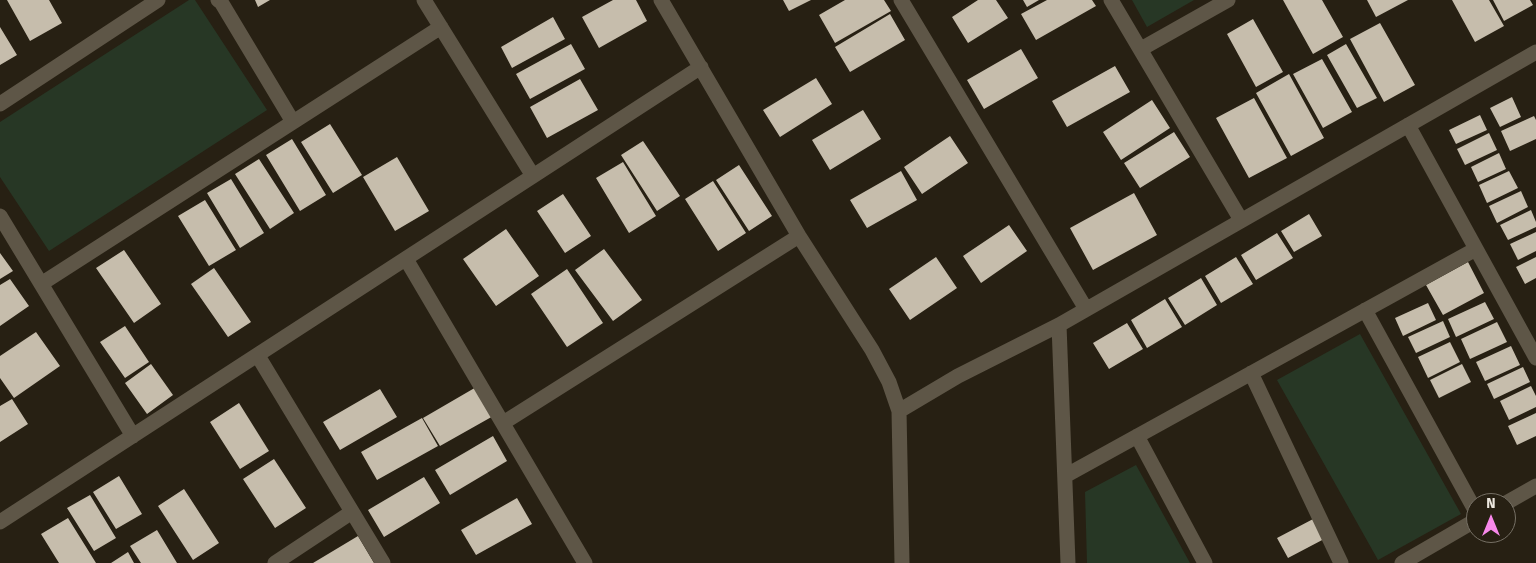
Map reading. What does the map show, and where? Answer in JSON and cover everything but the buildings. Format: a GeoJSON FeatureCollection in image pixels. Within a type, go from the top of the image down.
{"type":"FeatureCollection","features":[{"type":"Feature","properties":{"kind":"street"},"geometry":{"type":"LineString","coordinates":[[0,104],[158,0]]}},
{"type":"Feature","properties":{"kind":"street"},"geometry":{"type":"LineString","coordinates":[[218,0],[221,2],[293,122]]}},
{"type":"Feature","properties":{"kind":"street"},"geometry":{"type":"LineString","coordinates":[[424,0],[534,176]]}},
{"type":"Feature","properties":{"kind":"street"},"geometry":{"type":"LineString","coordinates":[[661,0],[800,236],[872,350],[889,382],[900,411],[902,563]]}},
{"type":"Feature","properties":{"kind":"street"},"geometry":{"type":"LineString","coordinates":[[901,0],[1086,309]]}},
{"type":"Feature","properties":{"kind":"street"},"geometry":{"type":"LineString","coordinates":[[1111,0],[1241,220]]}},
{"type":"Feature","properties":{"kind":"street"},"geometry":{"type":"LineString","coordinates":[[1140,49],[1228,0]]}},
{"type":"Feature","properties":{"kind":"street"},"geometry":{"type":"LineString","coordinates":[[41,284],[441,27]]}},
{"type":"Feature","properties":{"kind":"street"},"geometry":{"type":"LineString","coordinates":[[900,411],[958,376],[1059,325],[1408,125],[1535,55]]}},
{"type":"Feature","properties":{"kind":"street"},"geometry":{"type":"LineString","coordinates":[[0,522],[701,68]]}},
{"type":"Feature","properties":{"kind":"street"},"geometry":{"type":"LineString","coordinates":[[1408,125],[1536,358]]}},
{"type":"Feature","properties":{"kind":"street"},"geometry":{"type":"LineString","coordinates":[[0,216],[133,436]]}},
{"type":"Feature","properties":{"kind":"street"},"geometry":{"type":"LineString","coordinates":[[503,423],[800,236]]}},
{"type":"Feature","properties":{"kind":"street"},"geometry":{"type":"LineString","coordinates":[[1065,476],[1476,249]]}},
{"type":"Feature","properties":{"kind":"street"},"geometry":{"type":"LineString","coordinates":[[406,259],[585,563]]}},
{"type":"Feature","properties":{"kind":"street"},"geometry":{"type":"LineString","coordinates":[[1366,310],[1466,494]]}},
{"type":"Feature","properties":{"kind":"street"},"geometry":{"type":"LineString","coordinates":[[1059,325],[1068,563]]}},
{"type":"Feature","properties":{"kind":"street"},"geometry":{"type":"LineString","coordinates":[[258,356],[383,563]]}},
{"type":"Feature","properties":{"kind":"street"},"geometry":{"type":"LineString","coordinates":[[1251,373],[1341,563]]}},
{"type":"Feature","properties":{"kind":"street"},"geometry":{"type":"LineString","coordinates":[[1137,436],[1205,563]]}},
{"type":"Feature","properties":{"kind":"street"},"geometry":{"type":"LineString","coordinates":[[1516,497],[1536,486]]}},
{"type":"Feature","properties":{"kind":"street"},"geometry":{"type":"LineString","coordinates":[[275,563],[352,512]]}},
{"type":"Feature","properties":{"kind":"street"},"geometry":{"type":"LineString","coordinates":[[1402,563],[1466,526]]}},
{"type":"Feature","properties":{"kind":"green space"},"geometry":{"type":"Polygon","coordinates":[[[189,0],[195,0],[267,110],[49,251],[0,177],[0,122],[189,0]]]}},
{"type":"Feature","properties":{"kind":"green space"},"geometry":{"type":"Polygon","coordinates":[[[1132,0],[1194,0],[1147,27],[1132,0]]]}},
{"type":"Feature","properties":{"kind":"green space"},"geometry":{"type":"Polygon","coordinates":[[[1360,334],[1461,514],[1378,560],[1277,380],[1360,334]]]}},
{"type":"Feature","properties":{"kind":"green space"},"geometry":{"type":"Polygon","coordinates":[[[1136,465],[1190,563],[1087,563],[1085,492],[1136,465]]]}}]}
